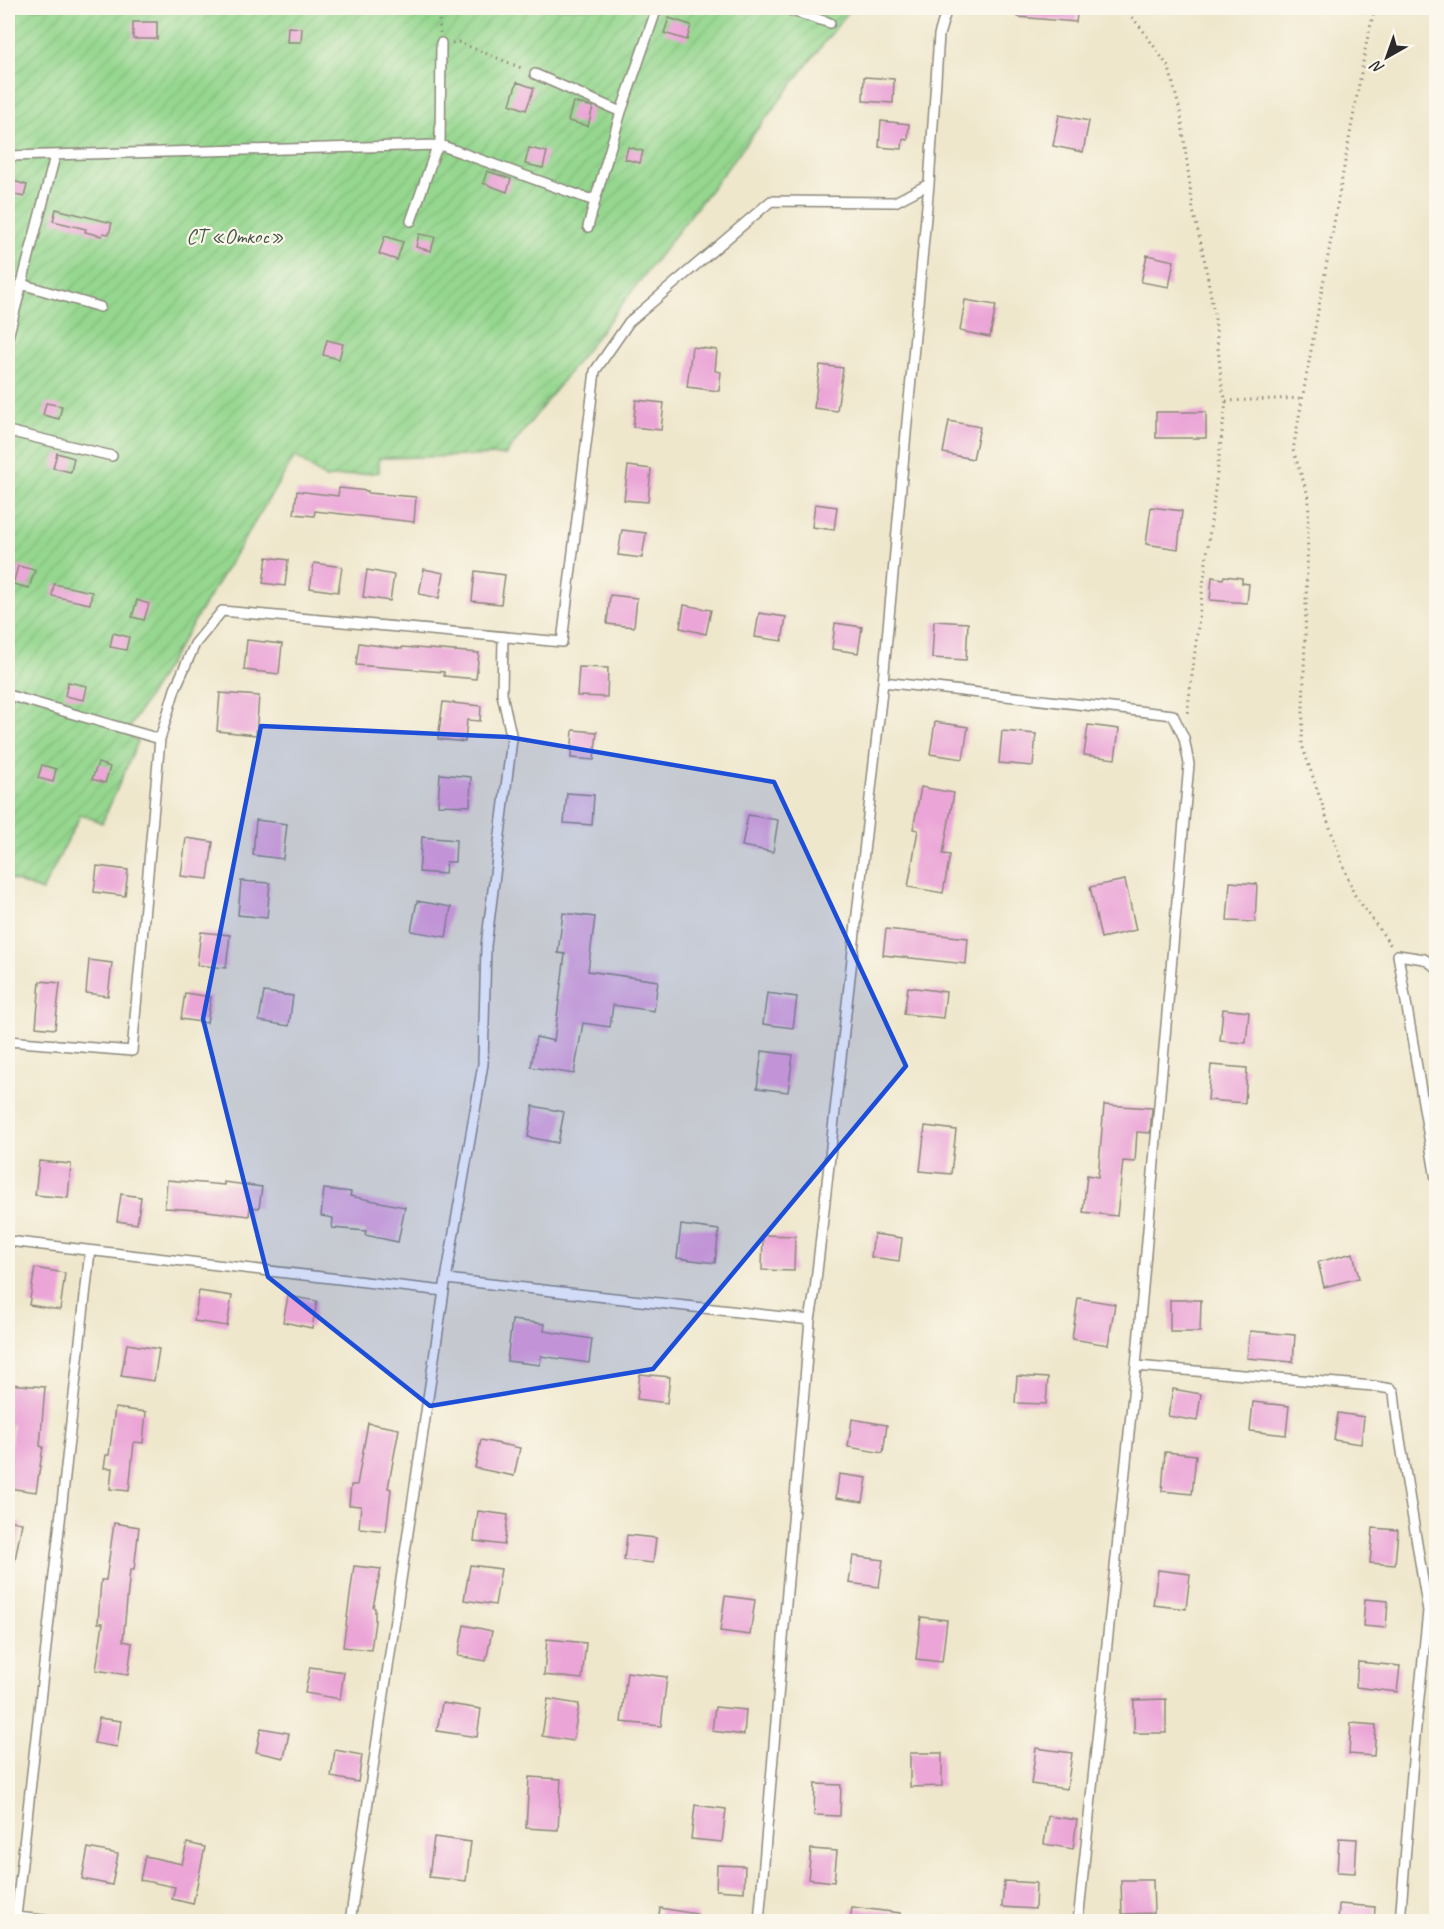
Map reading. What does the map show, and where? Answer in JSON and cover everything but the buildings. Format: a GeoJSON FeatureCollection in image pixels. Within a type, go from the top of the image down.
{"type":"FeatureCollection","features":[{"type":"Feature","properties":{"kind":"lane"},"geometry":{"type":"LineString","coordinates":[[588,227],[621,112],[657,8]]}},
{"type":"Feature","properties":{"kind":"lane"},"geometry":{"type":"LineString","coordinates":[[783,8],[830,23]]}},
{"type":"Feature","properties":{"kind":"lane"},"geometry":{"type":"LineString","coordinates":[[759,1922],[810,1320],[883,682],[929,184],[939,35],[948,8]]}},
{"type":"Feature","properties":{"kind":"lane"},"geometry":{"type":"LineString","coordinates":[[411,220],[440,145],[441,43]]}},
{"type":"Feature","properties":{"kind":"lane"},"geometry":{"type":"LineString","coordinates":[[535,74],[621,112]]}},
{"type":"Feature","properties":{"kind":"lane"},"geometry":{"type":"LineString","coordinates":[[8,156],[440,145],[589,199],[596,197]]}},
{"type":"Feature","properties":{"kind":"lane"},"geometry":{"type":"LineString","coordinates":[[8,337],[55,156]]}},
{"type":"Feature","properties":{"kind":"lane"},"geometry":{"type":"LineString","coordinates":[[8,1041],[132,1051],[160,740],[175,689],[195,644],[222,611],[562,642],[595,371],[629,322],[771,201],[895,201],[929,184]]}},
{"type":"Feature","properties":{"kind":"lane"},"geometry":{"type":"LineString","coordinates":[[21,284],[100,307]]}},
{"type":"Feature","properties":{"kind":"lane"},"geometry":{"type":"LineString","coordinates":[[8,431],[112,456]]}},
{"type":"Feature","properties":{"kind":"lane"},"geometry":{"type":"LineString","coordinates":[[350,1922],[444,1291],[483,1064],[486,946],[512,739],[502,694],[503,637]]}},
{"type":"Feature","properties":{"kind":"lane"},"geometry":{"type":"LineString","coordinates":[[883,682],[1173,715],[1184,738],[1189,764],[1136,1366],[1078,1922]]}},
{"type":"Feature","properties":{"kind":"lane"},"geometry":{"type":"LineString","coordinates":[[8,695],[160,740]]}},
{"type":"Feature","properties":{"kind":"lane"},"geometry":{"type":"LineString","coordinates":[[1437,967],[1424,959],[1398,955],[1437,1179]]}},
{"type":"Feature","properties":{"kind":"lane"},"geometry":{"type":"LineString","coordinates":[[8,1241],[444,1291]]}},
{"type":"Feature","properties":{"kind":"lane"},"geometry":{"type":"LineString","coordinates":[[60,1922],[12,1916],[90,1251]]}},
{"type":"Feature","properties":{"kind":"lane"},"geometry":{"type":"LineString","coordinates":[[446,1279],[810,1320]]}},
{"type":"Feature","properties":{"kind":"lane"},"geometry":{"type":"LineString","coordinates":[[1136,1366],[1373,1386],[1391,1389],[1394,1392],[1428,1611],[1400,1922]]}},
{"type":"Feature","properties":{"kind":"path"},"geometry":{"type":"LineString","coordinates":[[438,8],[441,43],[458,42],[535,74]]}},
{"type":"Feature","properties":{"kind":"path"},"geometry":{"type":"LineString","coordinates":[[1124,8],[1142,29],[1169,68],[1174,87],[1181,115],[1193,210],[1215,319],[1222,387],[1226,400],[1184,738]]}},
{"type":"Feature","properties":{"kind":"path"},"geometry":{"type":"LineString","coordinates":[[1375,8],[1367,40],[1293,450],[1309,498],[1302,745],[1354,894],[1398,955]]}},
{"type":"Feature","properties":{"kind":"path"},"geometry":{"type":"LineString","coordinates":[[1226,400],[1302,398]]}},
{"type":"Feature","properties":{"kind":"highlighted area"},"geometry":{"type":"Polygon","coordinates":[[[261,726],[508,737],[774,782],[906,1066],[653,1369],[430,1406],[268,1277],[203,1019],[261,726]]]}},
{"type":"Feature","properties":{"kind":"green space","name":"СТ «Откос»"},"geometry":{"type":"Polygon","coordinates":[[[8,8],[851,8],[505,455],[379,458],[379,472],[325,478],[295,456],[126,733],[138,741],[102,823],[81,814],[42,891],[8,878],[8,8]]]}}]}
